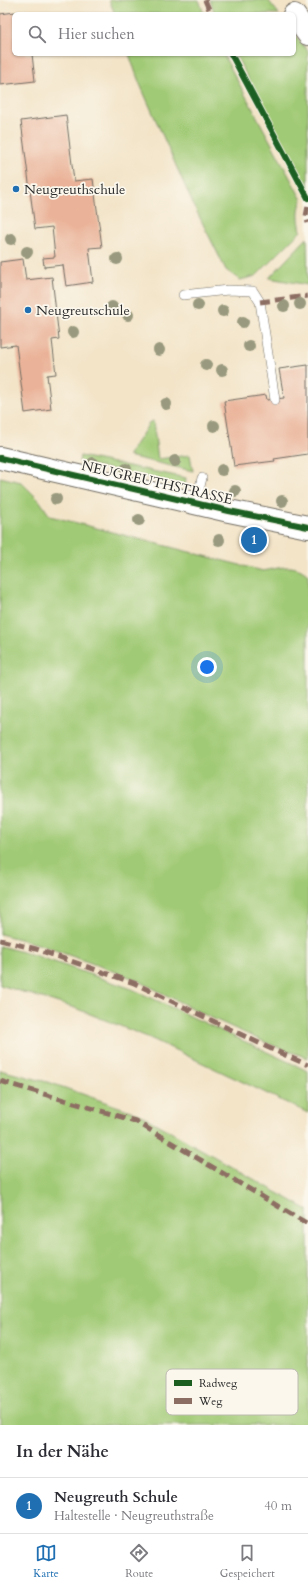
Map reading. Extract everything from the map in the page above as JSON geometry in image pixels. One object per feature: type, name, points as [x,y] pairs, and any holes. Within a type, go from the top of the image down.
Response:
[{"type":"street","points":[[283,0],[292,12]]},
{"type":"street","points":[[296,17],[308,34]]},
{"type":"street","name":"NEUGREUTHSTRASSE","points":[[0,458],[308,527]]},
{"type":"lane","points":[[183,295],[228,290],[253,291],[260,302],[275,400]]},
{"type":"lane","points":[[196,503],[202,478]]},
{"type":"green space","points":[[109,0],[199,0],[203,12],[114,12]]},
{"type":"green space","points":[[210,0],[268,0],[277,12],[214,12]]},
{"type":"green space","points":[[296,36],[308,51],[308,188],[236,56],[296,56]]},
{"type":"green space","points":[[130,56],[224,56],[302,200],[299,212],[301,231],[256,276],[240,280],[226,270],[193,204],[139,82]]},
{"type":"green space","points":[[307,238],[308,285],[269,278]]},
{"type":"green space","points":[[153,421],[158,459],[190,455],[193,471],[128,456],[150,422]]},
{"type":"green space","points":[[80,456],[186,478],[185,486],[79,462]]},
{"type":"green space","points":[[0,477],[21,482],[39,500],[50,516],[263,571],[292,567],[303,571],[308,575],[308,1058],[269,1044],[203,1014],[135,979],[38,944],[0,934]]},
{"type":"green space","points":[[0,946],[34,955],[132,989],[308,1071],[308,1113],[150,1038],[75,1008],[0,985]]},
{"type":"green space","points":[[0,1070],[51,1083],[139,1114],[308,1210],[308,1425],[0,1425]]},
{"type":"building","points":[[12,12],[12,56],[32,56],[35,81],[0,85],[0,14]]},
{"type":"building","points":[[66,115],[74,181],[93,179],[102,247],[89,248],[93,282],[66,286],[63,265],[44,267],[43,258],[55,257],[52,227],[35,229],[21,121]]},
{"type":"building","name":"Neugreutschule","points":[[23,259],[26,280],[52,277],[59,339],[52,340],[56,374],[47,375],[51,409],[25,413],[16,345],[0,347],[0,262]]},
{"type":"building","points":[[308,365],[308,454],[274,459],[275,461],[234,466],[224,401],[266,395],[267,400],[284,398],[279,369]]},
{"type":"marked path","points":[[205,0],[210,12]]},
{"type":"marked path","points":[[308,206],[306,216],[308,223]]},
{"type":"marked path","points":[[260,302],[308,296]]},
{"type":"marked path","points":[[0,940],[36,949],[134,983],[308,1065]]},
{"type":"marked path","points":[[0,1081],[135,1121],[308,1224]]},
{"type":"cycle path","points":[[232,56],[308,198]]},
{"type":"cycle path","points":[[0,458],[229,511],[308,527]]},
{"type":"place","name":"Neugreuthschule","points":[[16,189]]},
{"type":"place","name":"Neugreutschule","points":[[28,310]]},
{"type":"place","name":"Neugreuth Schule","points":[[254,540]]}]
